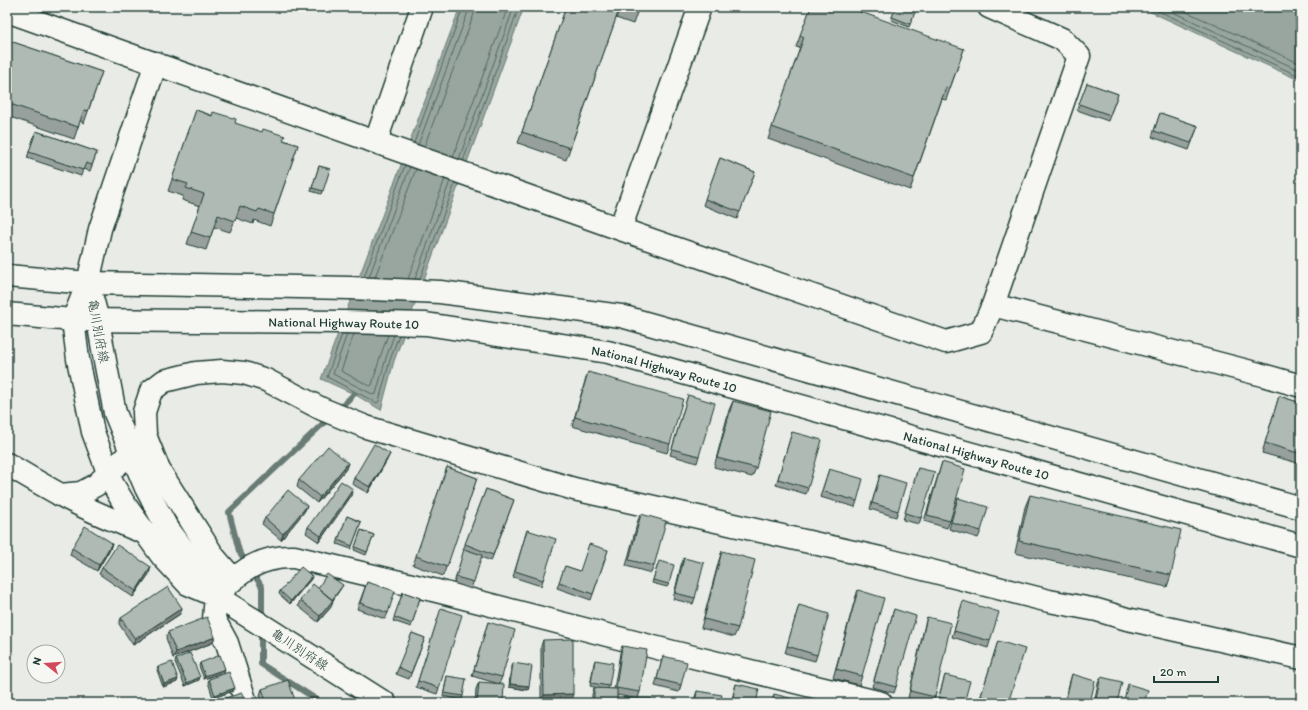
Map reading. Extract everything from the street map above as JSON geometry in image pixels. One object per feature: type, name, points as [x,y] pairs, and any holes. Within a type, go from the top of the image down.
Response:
[{"type":"main road","points":[[380,143],[422,7]]},
{"type":"main road","points":[[620,228],[700,7]]},
{"type":"main road","points":[[7,11],[946,342],[981,332],[993,305],[1079,56],[1062,39],[989,7]]},
{"type":"main road","points":[[88,283],[100,229],[156,63]]},
{"type":"main road","points":[[7,276],[88,283],[350,288],[440,292],[622,316],[1301,508]]},
{"type":"main road","name":"亀川別府線","points":[[88,283],[74,320],[78,359],[93,432],[108,474],[125,505],[147,533],[162,556],[188,584],[216,596],[385,703]]},
{"type":"main road","name":"亀川別府線","points":[[88,283],[98,320],[104,360],[115,413],[146,488],[166,526],[202,572],[216,596]]},
{"type":"main road","points":[[993,305],[1301,386]]},
{"type":"main road","name":"National Highway Route 10","points":[[7,314],[74,320],[426,324],[608,352],[1301,546]]},
{"type":"main road","points":[[235,577],[214,556],[159,470],[145,435],[144,412],[151,391],[164,382],[196,373],[222,371],[244,373],[266,380],[322,409],[366,427],[574,489],[880,558],[1049,601],[1096,610],[1127,619],[1301,658]]},
{"type":"main road","points":[[60,495],[81,493],[96,485],[131,452]]},
{"type":"main road","points":[[7,464],[60,495],[105,517],[147,533],[174,538]]},
{"type":"main road","points":[[246,703],[227,643],[214,619],[216,596],[235,577],[266,559],[280,556],[294,557],[437,591],[673,652],[881,703]]},
{"type":"water","points":[[460,7],[524,7],[394,361],[381,410],[354,394],[321,379]]},
{"type":"water","points":[[1140,7],[1301,7],[1301,81]]},
{"type":"building","points":[[566,7],[620,7],[570,148],[522,132]]},
{"type":"building","points":[[623,7],[639,7],[637,12]]},
{"type":"building","points":[[811,7],[847,7],[964,49],[950,88],[946,87],[914,178],[772,127],[804,37],[800,35]]},
{"type":"building","points":[[896,7],[917,7],[910,24],[892,17]]},
{"type":"building","points":[[7,40],[102,72],[88,111],[84,110],[78,127],[7,103]]},
{"type":"building","points":[[1087,83],[1118,94],[1110,115],[1079,104]]},
{"type":"building","points":[[196,110],[212,116],[213,112],[236,119],[235,123],[262,132],[263,129],[285,136],[283,140],[298,145],[274,214],[259,209],[257,212],[240,206],[235,221],[218,215],[210,238],[191,232],[204,194],[186,188],[188,184],[172,179]]},
{"type":"building","points":[[1160,113],[1198,126],[1191,143],[1154,131]]},
{"type":"building","points":[[36,131],[97,152],[92,165],[86,163],[83,170],[29,152]]},
{"type":"building","points":[[720,158],[755,172],[740,212],[705,199]]},
{"type":"building","points":[[319,166],[330,169],[323,191],[312,188]]},
{"type":"building","points":[[588,372],[683,399],[670,444],[575,417]]},
{"type":"building","points":[[688,395],[715,403],[699,456],[672,449]]},
{"type":"building","points":[[1279,396],[1301,403],[1301,454],[1265,443]]},
{"type":"building","points":[[733,401],[771,411],[756,468],[717,458]]},
{"type":"building","points":[[792,432],[822,440],[808,488],[778,479]]},
{"type":"building","points":[[374,444],[390,454],[370,487],[354,478]]},
{"type":"building","points":[[328,446],[348,463],[320,497],[299,480]]},
{"type":"building","points":[[942,462],[965,469],[950,521],[927,515]]},
{"type":"building","points":[[447,467],[477,478],[447,567],[416,556]]},
{"type":"building","points":[[918,468],[935,472],[921,518],[905,513]]},
{"type":"building","points":[[829,469],[863,479],[857,501],[822,491]]},
{"type":"building","points":[[880,475],[906,483],[898,511],[872,503]]},
{"type":"building","points":[[341,481],[353,489],[321,536],[308,527]]},
{"type":"building","points":[[486,489],[514,500],[493,555],[465,544]]},
{"type":"building","points":[[288,490],[307,506],[283,534],[265,518]]},
{"type":"building","points":[[1030,495],[1181,530],[1171,575],[1019,541]]},
{"type":"building","points":[[958,498],[988,507],[981,531],[951,522]]},
{"type":"building","points":[[641,514],[666,521],[654,566],[629,560]]},
{"type":"building","points":[[347,516],[361,522],[352,546],[338,540]]},
{"type":"building","points":[[85,526],[112,543],[99,565],[72,548]]},
{"type":"building","points":[[361,530],[374,535],[367,552],[355,547]]},
{"type":"building","points":[[527,530],[556,539],[543,580],[515,571]]},
{"type":"building","points":[[589,544],[608,550],[593,594],[559,582],[565,566],[580,571]]},
{"type":"building","points":[[117,545],[151,567],[136,591],[102,568]]},
{"type":"building","points":[[464,549],[482,555],[474,582],[456,577]]},
{"type":"building","points":[[722,551],[755,560],[738,628],[704,619]]},
{"type":"building","points":[[684,558],[704,563],[695,598],[675,593]]},
{"type":"building","points":[[659,561],[674,565],[669,584],[653,580]]},
{"type":"building","points":[[301,567],[312,576],[291,601],[280,591]]},
{"type":"building","points":[[327,574],[343,585],[332,600],[318,588]]},
{"type":"building","points":[[367,582],[395,591],[388,613],[360,603]]},
{"type":"building","points":[[313,584],[333,600],[320,616],[300,600]]},
{"type":"building","points":[[168,587],[182,608],[135,639],[121,618]]},
{"type":"building","points":[[858,590],[884,598],[862,676],[836,669]]},
{"type":"building","points":[[403,592],[420,598],[412,624],[394,617]]},
{"type":"building","points":[[963,601],[999,612],[990,641],[954,631]]},
{"type":"building","points":[[799,605],[829,614],[817,655],[787,646]]},
{"type":"building","points":[[441,608],[462,615],[439,688],[418,681]]},
{"type":"building","points":[[894,609],[916,616],[896,687],[874,681]]},
{"type":"building","points":[[207,617],[215,637],[176,652],[168,632]]},
{"type":"building","points":[[927,617],[951,623],[935,697],[910,691]]},
{"type":"building","points":[[488,622],[515,630],[502,677],[474,670]]},
{"type":"building","points":[[412,633],[425,638],[411,673],[398,667]]},
{"type":"building","points":[[573,639],[573,694],[544,695],[543,640]]},
{"type":"building","points":[[998,641],[1025,649],[1008,703],[981,696]]},
{"type":"building","points":[[622,646],[647,650],[640,692],[616,688]]},
{"type":"building","points":[[190,653],[200,677],[187,683],[176,659]]},
{"type":"building","points":[[220,655],[225,669],[205,676],[200,663]]},
{"type":"building","points":[[663,656],[687,662],[681,685],[657,679]]},
{"type":"building","points":[[595,660],[613,663],[609,686],[591,683]]},
{"type":"building","points":[[172,662],[178,679],[164,684],[158,667]]},
{"type":"building","points":[[513,663],[532,666],[529,686],[510,684]]},
{"type":"building","points":[[229,672],[235,688],[215,695],[209,679]]},
{"type":"building","points":[[1072,674],[1095,681],[1090,703],[1065,703]]},
{"type":"building","points":[[945,675],[970,681],[964,703],[939,697]]},
{"type":"building","points":[[447,676],[466,679],[463,696],[444,693]]},
{"type":"building","points":[[1101,677],[1122,682],[1117,703],[1095,703]]},
{"type":"building","points":[[288,680],[296,703],[267,703],[262,689]]},
{"type":"building","points":[[479,682],[504,684],[503,703],[477,703]]},
{"type":"building","points":[[736,684],[759,689],[756,703],[732,703]]},
{"type":"building","points":[[1128,684],[1148,690],[1144,703],[1123,703]]},
{"type":"building","points":[[594,688],[617,689],[617,703],[594,703]]},
{"type":"building","points":[[697,691],[722,695],[720,703],[695,703]]},
{"type":"building","points":[[242,693],[245,703],[216,703],[215,701]]},
{"type":"building","points":[[774,694],[805,702],[805,703],[772,703]]},
{"type":"building","points":[[623,698],[651,698],[651,703],[623,703]]},
{"type":"building","points":[[1181,700],[1194,703],[1180,703]]},
{"type":"building","points":[[569,701],[569,703],[541,703],[541,702]]},
{"type":"waterway","points":[[337,411],[354,394]]},
{"type":"waterway","points":[[262,619],[262,587],[239,551],[229,512],[330,417]]},
{"type":"waterway","points":[[261,630],[261,664],[322,703]]}]
